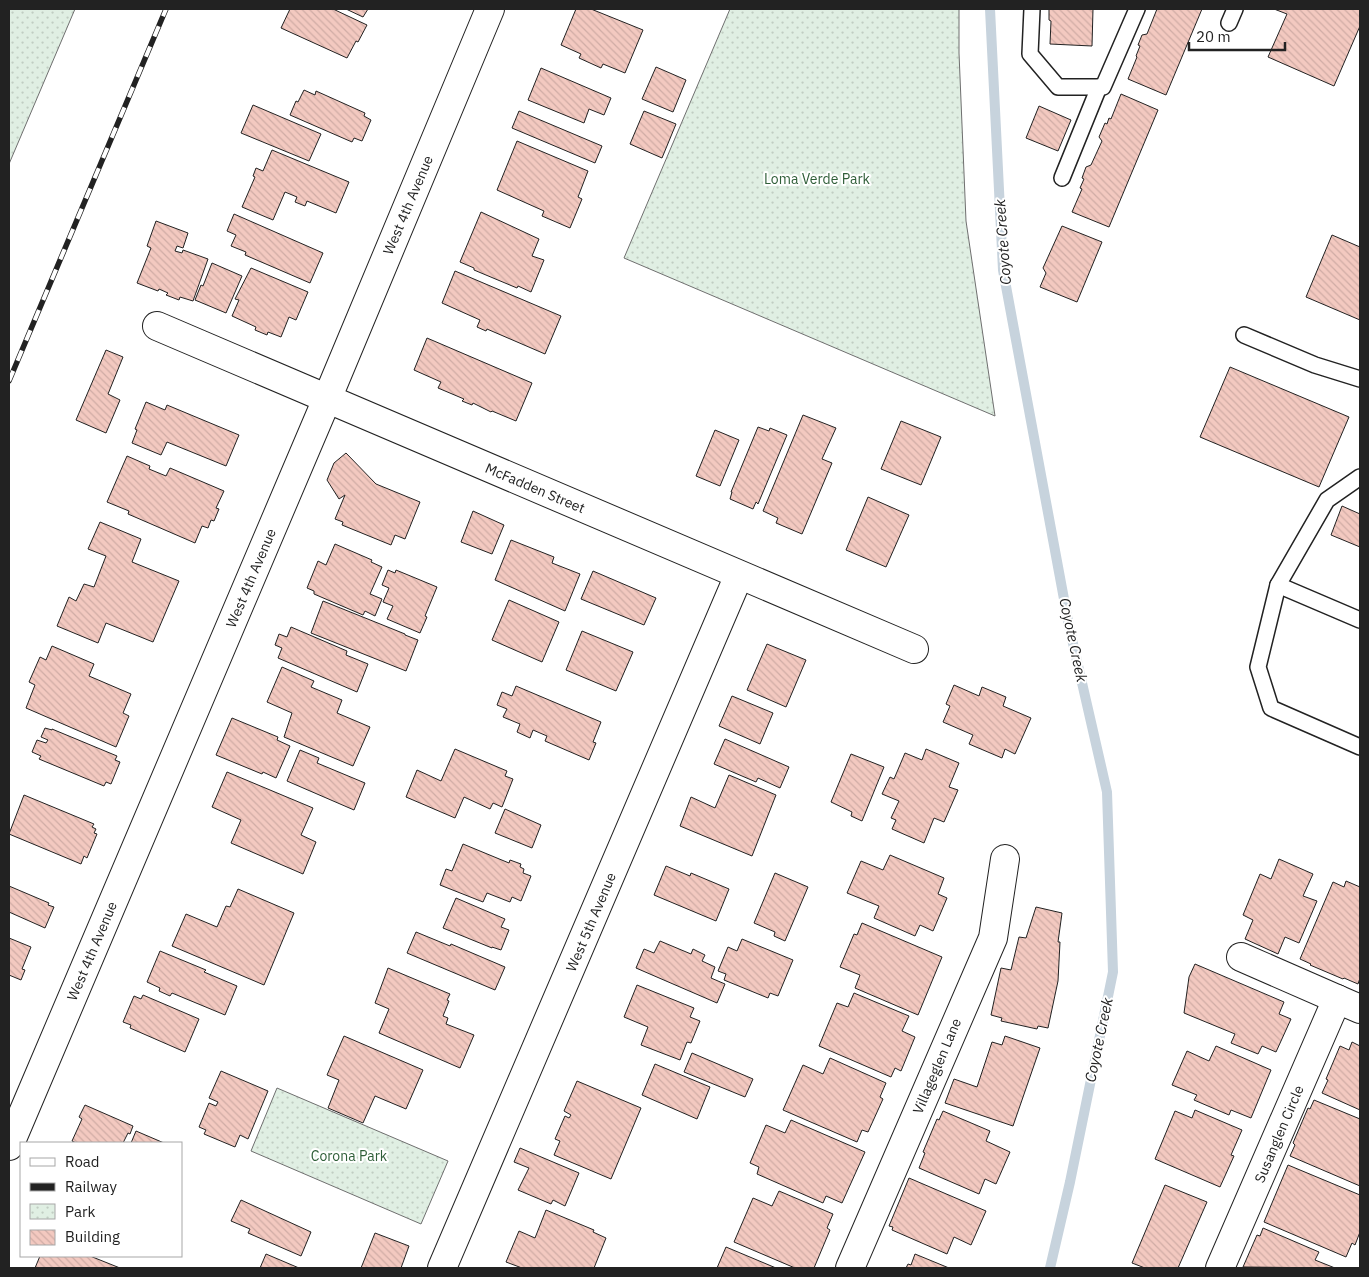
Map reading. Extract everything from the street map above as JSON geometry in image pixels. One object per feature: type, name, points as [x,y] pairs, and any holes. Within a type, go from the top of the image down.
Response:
[{"type":"street","name":"West 4th Avenue","points":[[9,1146],[327,399],[490,9]]},
{"type":"street","name":"McFadden Street","points":[[156,326],[914,649]]},
{"type":"street","name":"West 5th Avenue","points":[[442,1268],[739,575]]},
{"type":"street","name":"Villageglen Lane","points":[[850,1268],[993,938],[1005,859]]},
{"type":"street","name":"Susanglen Circle","points":[[1220,1268],[1349,1004],[1241,957]]},
{"type":"lane","points":[[1032,9],[1030,54],[1058,88],[1103,87],[1137,9]]},
{"type":"lane","points":[[1229,23],[1235,9]]},
{"type":"lane","points":[[1062,178],[1099,87]]},
{"type":"lane","points":[[1244,335],[1315,365],[1360,379]]},
{"type":"lane","points":[[1360,477],[1327,500],[1278,585],[1258,667],[1271,708],[1360,747]]},
{"type":"lane","points":[[1278,585],[1360,620]]},
{"type":"green space","points":[[9,9],[75,9],[9,164]]},
{"type":"green space","name":"Loma Verde Park","points":[[730,9],[959,9],[966,221],[995,416],[624,258]]},
{"type":"green space","name":"Corona Park","points":[[277,1088],[448,1161],[421,1224],[251,1151]]},
{"type":"building","points":[[290,9],[333,9],[367,25],[347,58],[281,28]]},
{"type":"building","points":[[346,9],[368,9],[363,17]]},
{"type":"building","points":[[576,9],[591,9],[643,30],[625,73],[603,64],[601,68],[579,58],[581,54],[561,45]]},
{"type":"building","points":[[1049,9],[1093,9],[1092,46],[1050,44],[1051,21],[1049,20]]},
{"type":"building","points":[[1157,9],[1202,9],[1166,95],[1128,79],[1137,57],[1140,46],[1138,45],[1142,35],[1147,34]]},
{"type":"building","points":[[1274,9],[1360,9],[1360,26],[1334,86],[1268,57],[1287,14]]},
{"type":"building","points":[[656,67],[686,80],[673,112],[642,99]]},
{"type":"building","points":[[541,68],[611,98],[604,115],[589,109],[584,123],[528,100]]},
{"type":"building","points":[[304,90],[315,95],[316,91],[365,113],[364,116],[371,120],[362,141],[354,138],[352,142],[290,115],[296,101],[298,102]]},
{"type":"building","points":[[1121,94],[1158,110],[1109,227],[1072,212],[1082,189],[1080,188],[1086,167],[1091,165],[1102,141],[1099,137],[1105,123],[1107,124],[1109,118],[1111,119]]},
{"type":"building","points":[[253,105],[321,134],[309,161],[241,133]]},
{"type":"building","points":[[1039,106],[1071,120],[1058,151],[1026,138]]},
{"type":"building","points":[[519,111],[602,146],[595,163],[512,128]]},
{"type":"building","points":[[644,111],[676,124],[662,158],[630,144]]},
{"type":"building","points":[[517,141],[588,171],[578,197],[582,199],[570,228],[542,216],[544,211],[497,190]]},
{"type":"building","points":[[272,150],[349,182],[336,213],[307,201],[305,206],[295,202],[297,197],[285,192],[273,220],[242,207],[255,177],[253,176],[256,168],[263,171]]},
{"type":"building","points":[[481,212],[539,239],[532,256],[544,260],[531,292],[474,270],[474,268],[460,262]]},
{"type":"building","points":[[234,214],[323,253],[310,283],[245,255],[246,252],[231,246],[236,235],[227,231]]},
{"type":"building","points":[[156,221],[188,233],[183,248],[177,246],[175,251],[182,253],[183,250],[208,259],[193,301],[180,297],[179,300],[166,295],[168,293],[159,289],[158,291],[137,283],[151,248],[147,246]]},
{"type":"building","points":[[1062,226],[1102,242],[1077,302],[1040,287],[1046,273],[1043,268]]},
{"type":"building","points":[[1332,235],[1360,247],[1360,320],[1306,297]]},
{"type":"building","points":[[212,263],[242,276],[226,313],[195,300]]},
{"type":"building","points":[[251,268],[308,292],[296,320],[289,317],[281,337],[268,332],[267,335],[255,330],[256,327],[232,316],[239,300],[235,299]]},
{"type":"building","points":[[455,271],[561,316],[545,354],[487,329],[486,331],[477,327],[480,320],[442,303]]},
{"type":"building","points":[[427,338],[532,383],[516,421],[473,403],[472,405],[462,401],[464,399],[438,388],[441,382],[414,370]]},
{"type":"building","points":[[106,350],[123,357],[108,394],[120,400],[106,433],[76,420]]},
{"type":"building","points":[[1230,367],[1349,417],[1319,487],[1200,437]]},
{"type":"building","points":[[146,402],[165,410],[167,405],[239,435],[226,466],[167,442],[161,455],[132,443],[137,430],[135,429]]},
{"type":"building","points":[[803,415],[836,428],[822,459],[832,463],[802,534],[776,523],[778,518],[763,511]]},
{"type":"building","points":[[901,421],[941,437],[921,485],[881,469]]},
{"type":"building","points":[[758,427],[769,431],[770,428],[787,435],[758,504],[756,502],[753,509],[730,499],[731,492]]},
{"type":"building","points":[[715,430],[739,440],[720,486],[696,476]]},
{"type":"building","points":[[346,453],[376,484],[420,502],[405,539],[395,535],[391,545],[342,525],[343,522],[335,519],[345,495],[339,499],[327,480],[334,463]]},
{"type":"building","points":[[127,456],[150,466],[149,469],[166,476],[170,468],[224,491],[216,508],[219,509],[214,521],[211,520],[208,528],[202,526],[195,543],[128,514],[129,511],[107,502]]},
{"type":"building","points":[[868,497],[909,515],[886,567],[846,550]]},
{"type":"building","points":[[1342,506],[1360,514],[1360,547],[1331,535]]},
{"type":"building","points":[[473,511],[504,525],[492,554],[461,542]]},
{"type":"building","points":[[100,522],[141,539],[132,562],[179,581],[153,642],[106,623],[98,643],[57,626],[69,597],[76,601],[84,584],[94,587],[106,556],[88,549]]},
{"type":"building","points":[[511,540],[554,557],[552,563],[580,574],[565,611],[495,580]]},
{"type":"building","points":[[335,544],[372,560],[371,562],[382,567],[370,594],[382,599],[375,616],[365,611],[363,615],[314,594],[314,591],[307,588],[318,561],[326,565]]},
{"type":"building","points":[[388,570],[395,573],[396,570],[437,587],[420,633],[387,619],[393,606],[383,602],[389,588],[382,585]]},
{"type":"building","points":[[593,571],[656,598],[644,625],[581,599]]},
{"type":"building","points":[[509,600],[559,622],[542,662],[492,640]]},
{"type":"building","points":[[323,601],[418,640],[406,671],[311,633]]},
{"type":"building","points":[[291,627],[347,651],[346,655],[368,664],[357,692],[278,658],[282,648],[275,645],[279,634],[287,637]]},
{"type":"building","points":[[582,631],[633,652],[616,691],[566,670]]},
{"type":"building","points":[[767,644],[806,660],[786,707],[747,690]]},
{"type":"building","points":[[52,646],[94,664],[89,676],[131,694],[123,713],[129,716],[116,747],[26,708],[35,685],[29,682],[40,657],[46,660]]},
{"type":"building","points":[[282,667],[314,681],[311,687],[342,700],[337,713],[370,727],[353,766],[284,737],[292,713],[267,702]]},
{"type":"building","points":[[954,685],[979,696],[982,687],[1006,697],[1003,706],[1031,718],[1015,754],[1005,749],[1002,758],[969,744],[973,735],[943,722],[950,706],[946,704]]},
{"type":"building","points":[[516,686],[601,722],[593,742],[596,743],[589,760],[545,741],[547,736],[533,730],[530,738],[517,732],[520,724],[503,717],[507,709],[497,705],[502,692],[512,696]]},
{"type":"building","points":[[732,696],[773,713],[760,744],[719,726]]},
{"type":"building","points":[[232,718],[278,737],[277,740],[290,746],[276,778],[216,755]]},
{"type":"building","points":[[45,728],[52,729],[117,756],[115,760],[120,762],[111,784],[106,782],[104,786],[39,759],[41,756],[32,752],[37,740],[46,743],[48,740],[41,737]]},
{"type":"building","points":[[725,739],[789,767],[780,788],[758,778],[756,782],[714,764]]},
{"type":"building","points":[[455,749],[507,771],[505,776],[513,779],[502,807],[493,803],[490,809],[464,797],[455,818],[406,797],[417,770],[441,781]]},
{"type":"building","points":[[926,749],[959,763],[949,787],[958,790],[944,822],[934,818],[924,843],[892,829],[896,820],[891,818],[899,801],[882,794],[890,777],[894,779],[905,753],[922,760]]},
{"type":"building","points":[[300,750],[319,758],[317,763],[365,783],[354,810],[287,781]]},
{"type":"building","points":[[851,754],[884,767],[862,821],[851,816],[852,812],[831,802]]},
{"type":"building","points":[[227,772],[313,808],[301,835],[316,842],[303,874],[231,843],[241,820],[212,807]]},
{"type":"building","points":[[729,775],[776,795],[752,856],[680,826],[691,797],[715,808]]},
{"type":"building","points":[[24,795],[94,824],[92,827],[96,829],[94,833],[97,834],[87,858],[84,856],[81,864],[9,834]]},
{"type":"building","points":[[505,809],[541,825],[532,848],[495,833]]},
{"type":"building","points":[[463,844],[509,863],[510,860],[521,864],[520,867],[524,869],[523,873],[531,876],[521,901],[512,897],[510,902],[487,893],[483,902],[440,885],[446,869],[452,871]]},
{"type":"building","points":[[890,855],[944,878],[938,894],[947,898],[933,931],[920,925],[915,936],[874,918],[879,906],[847,893],[861,861],[883,870]]},
{"type":"building","points":[[1279,859],[1313,874],[1303,896],[1317,901],[1299,943],[1285,937],[1278,954],[1245,939],[1253,920],[1243,915],[1260,874],[1271,879]]},
{"type":"building","points":[[666,866],[690,876],[691,873],[729,889],[716,921],[654,895]]},
{"type":"building","points":[[775,873],[808,887],[785,941],[774,936],[775,932],[754,923]]},
{"type":"building","points":[[1346,881],[1360,887],[1360,978],[1358,984],[1310,965],[1300,959],[1333,882],[1344,887]]},
{"type":"building","points":[[9,886],[49,903],[48,905],[54,907],[45,928],[9,912]]},
{"type":"building","points":[[238,889],[294,913],[264,985],[172,946],[186,914],[217,927],[226,906],[230,907]]},
{"type":"building","points":[[456,898],[505,919],[501,927],[509,930],[501,950],[443,928]]},
{"type":"building","points":[[1036,907],[1062,913],[1058,942],[1060,942],[1058,981],[1048,1028],[1038,1026],[1037,1029],[1001,1021],[1002,1018],[991,1015],[1001,968],[1011,970],[1019,937],[1026,938]]},
{"type":"building","points":[[862,923],[942,957],[918,1015],[855,988],[860,975],[840,967],[854,934],[857,935]]},
{"type":"building","points":[[416,932],[450,946],[451,944],[505,967],[495,990],[407,953]]},
{"type":"building","points":[[9,938],[31,947],[22,969],[25,970],[21,980],[9,975]]},
{"type":"building","points":[[742,939],[793,960],[778,996],[770,993],[768,998],[724,980],[726,974],[718,971],[728,947],[737,951]]},
{"type":"building","points":[[660,941],[691,954],[693,949],[705,955],[702,961],[715,967],[711,978],[725,984],[717,1003],[636,968],[644,949],[654,953]]},
{"type":"building","points":[[160,951],[206,970],[204,972],[237,986],[225,1015],[172,993],[170,996],[159,991],[160,988],[147,982]]},
{"type":"building","points":[[1195,964],[1284,1002],[1279,1014],[1291,1019],[1276,1052],[1262,1046],[1258,1054],[1231,1043],[1235,1034],[1184,1013],[1189,977]]},
{"type":"building","points":[[388,968],[450,994],[443,1016],[448,1018],[446,1024],[474,1035],[460,1068],[379,1033],[389,1009],[375,1003]]},
{"type":"building","points":[[637,985],[694,1008],[690,1017],[700,1021],[691,1043],[687,1042],[680,1060],[641,1045],[648,1027],[624,1017]]},
{"type":"building","points":[[854,993],[909,1016],[902,1031],[915,1037],[901,1071],[895,1068],[891,1077],[819,1046],[837,1003],[848,1007]]},
{"type":"building","points":[[143,995],[199,1019],[185,1052],[130,1028],[131,1025],[123,1022],[134,996],[141,999]]},
{"type":"building","points":[[344,1036],[423,1070],[406,1109],[375,1096],[363,1123],[328,1108],[339,1080],[327,1075]]},
{"type":"building","points":[[1005,1036],[1040,1048],[1013,1126],[945,1103],[954,1079],[977,1087],[992,1042],[1002,1045]]},
{"type":"building","points":[[1352,1042],[1360,1046],[1360,1110],[1322,1093],[1340,1046],[1349,1050]]},
{"type":"building","points":[[1216,1046],[1271,1070],[1251,1118],[1231,1110],[1229,1115],[1194,1100],[1197,1095],[1172,1085],[1187,1051],[1209,1061]]},
{"type":"building","points":[[692,1053],[753,1079],[745,1097],[684,1072]]},
{"type":"building","points":[[830,1058],[886,1083],[880,1097],[883,1099],[868,1132],[862,1130],[857,1142],[783,1110],[803,1065],[823,1074]]},
{"type":"building","points":[[655,1064],[710,1087],[697,1119],[642,1095]]},
{"type":"building","points":[[221,1071],[268,1091],[248,1139],[240,1135],[235,1147],[204,1134],[206,1130],[199,1127],[209,1103],[216,1106],[218,1102],[209,1098]]},
{"type":"building","points":[[577,1081],[641,1108],[611,1179],[554,1155],[560,1141],[555,1139],[565,1116],[569,1118],[571,1115],[564,1111]]},
{"type":"building","points":[[1314,1100],[1360,1119],[1360,1186],[1290,1156],[1295,1145],[1293,1143],[1308,1108],[1310,1109]]},
{"type":"building","points":[[85,1105],[133,1126],[130,1134],[128,1133],[124,1142],[74,1142],[72,1141],[82,1119],[79,1117]]},
{"type":"building","points":[[1195,1110],[1242,1130],[1231,1155],[1234,1156],[1220,1187],[1155,1159],[1175,1111],[1192,1118]]},
{"type":"building","points":[[943,1111],[990,1131],[986,1141],[1010,1152],[996,1184],[985,1179],[979,1194],[919,1168],[925,1153],[923,1152],[937,1119],[939,1120]]},
{"type":"building","points":[[791,1120],[865,1152],[842,1203],[826,1196],[823,1203],[757,1174],[759,1167],[750,1163],[766,1125],[785,1133]]},
{"type":"building","points":[[136,1131],[162,1142],[131,1142]]},
{"type":"building","points":[[520,1148],[579,1173],[565,1206],[553,1200],[551,1204],[518,1190],[529,1168],[514,1162]]},
{"type":"building","points":[[1288,1165],[1360,1195],[1360,1232],[1355,1245],[1352,1243],[1346,1257],[1264,1222]]},
{"type":"building","points":[[909,1178],[986,1211],[971,1245],[954,1237],[947,1254],[892,1230],[893,1227],[889,1226]]},
{"type":"building","points":[[1165,1185],[1207,1202],[1178,1268],[1145,1268],[1132,1263]]},
{"type":"building","points":[[779,1191],[833,1214],[827,1228],[830,1230],[814,1268],[795,1268],[734,1242],[753,1198],[772,1206]]},
{"type":"building","points":[[241,1200],[311,1232],[301,1256],[248,1233],[250,1229],[231,1221]]},
{"type":"building","points":[[546,1210],[594,1230],[593,1232],[606,1238],[594,1268],[522,1268],[506,1262],[519,1231],[535,1238]]},
{"type":"building","points":[[1263,1228],[1319,1252],[1315,1260],[1335,1268],[1243,1267],[1257,1235],[1260,1236]]},
{"type":"building","points":[[375,1233],[409,1246],[401,1268],[361,1268]]},
{"type":"building","points":[[726,1247],[776,1268],[717,1268]]},
{"type":"building","points":[[266,1254],[299,1268],[260,1268]]},
{"type":"building","points":[[915,1254],[949,1268],[906,1268],[908,1264],[911,1265]]},
{"type":"building","points":[[40,1257],[92,1257],[120,1268],[35,1268]]},
{"type":"waterway","name":"Coyote Creek","points":[[990,9],[1003,270],[1069,626],[1107,792],[1113,972],[1070,1182],[1050,1268]]},
{"type":"railway","points":[[9,381],[166,9]]}]
